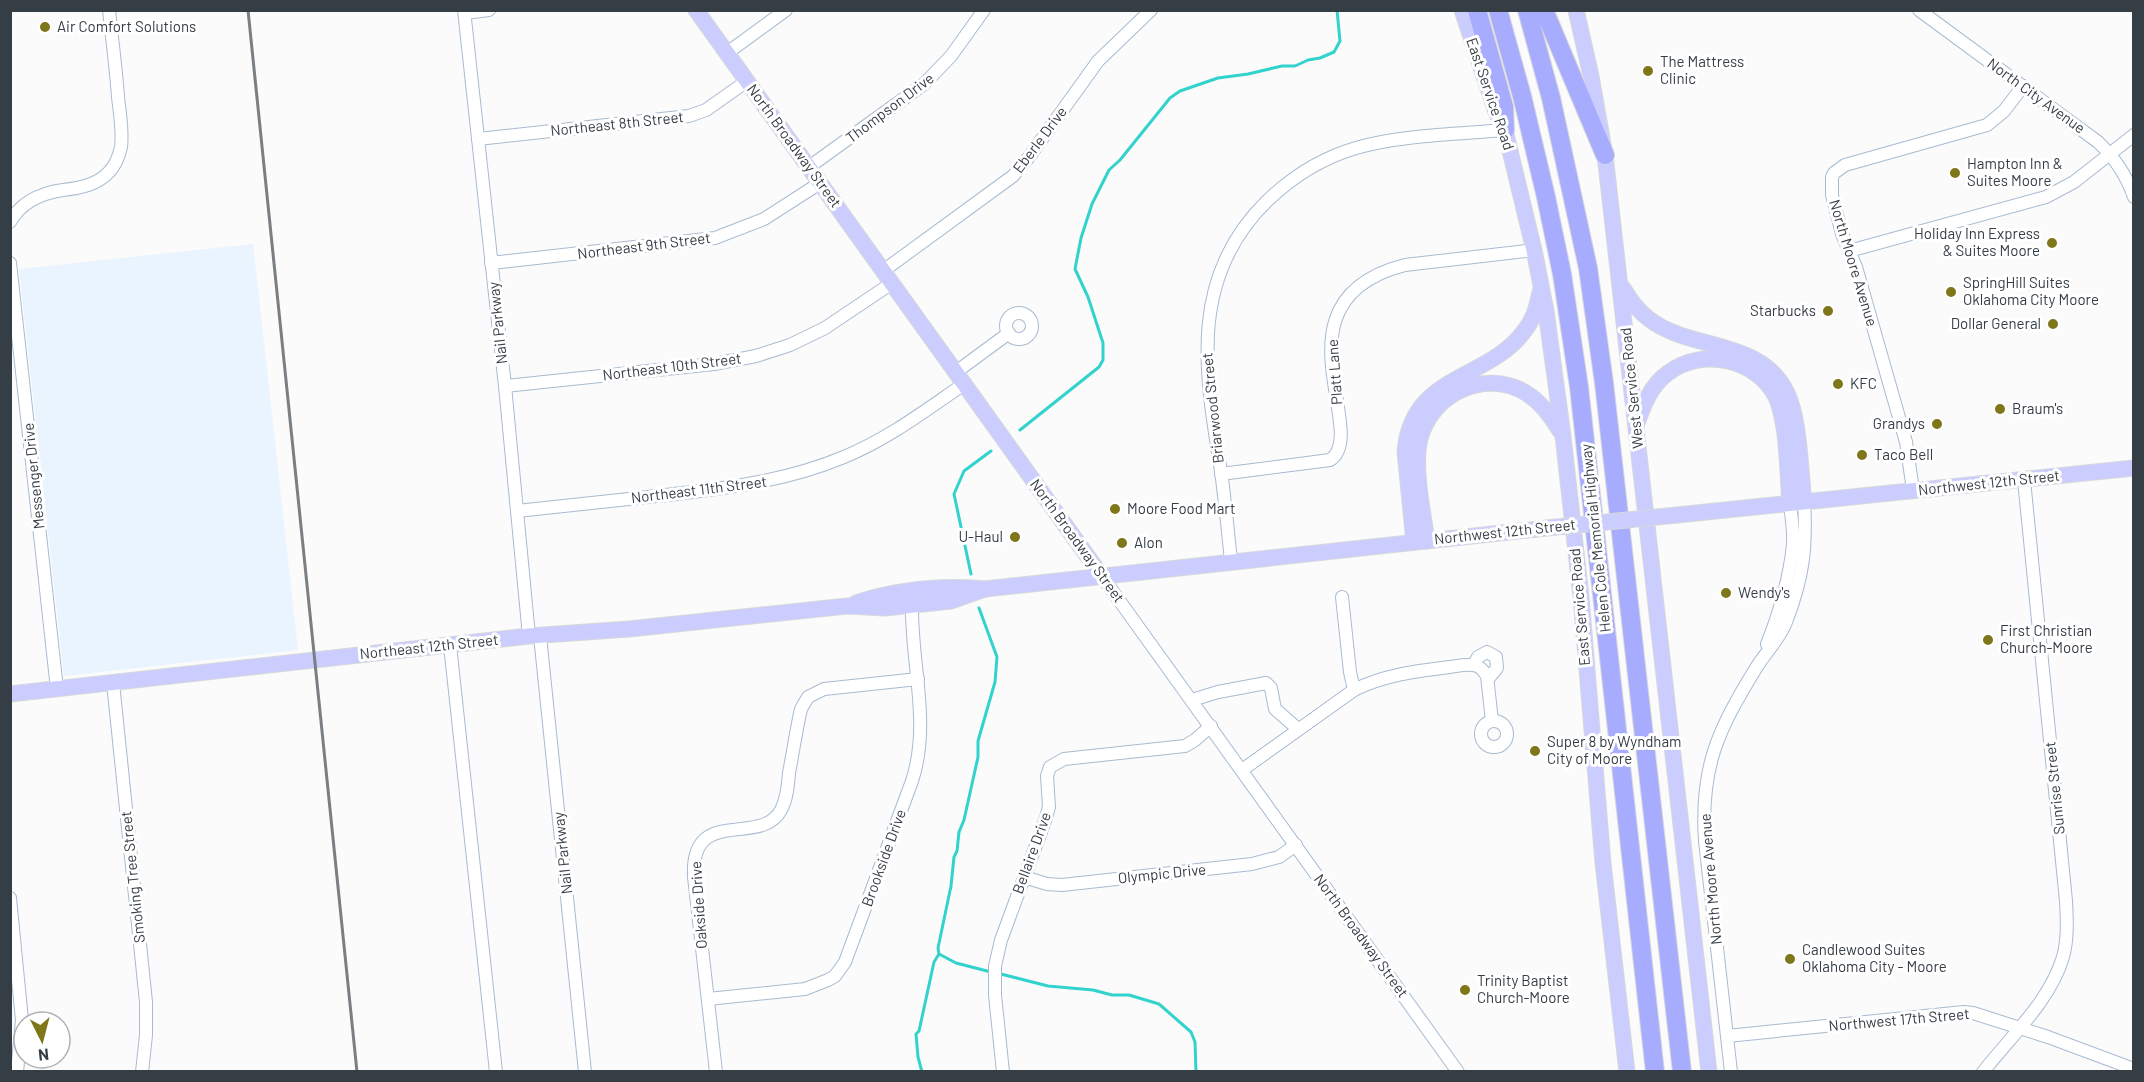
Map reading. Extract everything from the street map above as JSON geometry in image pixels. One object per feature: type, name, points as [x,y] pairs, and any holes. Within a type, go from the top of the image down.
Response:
[{"type":"highway","points":[[1476,10],[1504,107],[1505,130]]},
{"type":"highway","name":"Helen Cole Memorial Highway","points":[[1498,10],[1522,96],[1546,197],[1562,274],[1579,387],[1655,1071]]},
{"type":"highway","name":"Helen Cole Memorial Highway","points":[[1527,10],[1553,108],[1588,268],[1604,382],[1682,1071]]},
{"type":"highway","points":[[1544,10],[1605,155]]},
{"type":"main road","name":"North Broadway Street","points":[[696,10],[1101,575]]},
{"type":"main road","name":"East Service Road","points":[[1462,10],[1495,109],[1505,130],[1541,286],[1563,436],[1581,597],[1602,853],[1627,1071]]},
{"type":"main road","points":[[1576,10],[1592,76],[1605,155],[1620,284],[1635,307],[1660,326],[1749,356],[1770,370],[1779,381],[1786,391],[1794,413],[1797,502]]},
{"type":"main road","name":"West Service Road","points":[[1620,284],[1709,1071]]},
{"type":"main road","points":[[1420,541],[1405,452],[1414,419],[1419,410],[1436,392],[1502,353],[1519,338],[1536,311],[1541,286]]},
{"type":"main road","points":[[1636,426],[1644,403],[1656,384],[1678,367],[1696,361],[1716,359],[1745,367],[1760,377],[1770,388],[1780,411],[1797,502]]},
{"type":"main road","points":[[1420,541],[1418,447],[1431,414],[1448,397],[1465,388],[1484,384],[1494,383],[1518,389],[1542,406],[1563,436]]},
{"type":"main road","name":"Northwest 12th Street","points":[[985,589],[1420,541],[2133,468]]},
{"type":"main road","name":"Northeast 12th Street","points":[[10,694],[534,636],[629,629],[848,606],[885,608],[950,586],[985,589]]},
{"type":"street","points":[[10,222],[34,198],[80,188],[96,182],[109,172],[118,157],[121,147],[121,120],[110,10]]},
{"type":"street","points":[[465,12],[489,10]]},
{"type":"street","points":[[727,53],[786,10]]},
{"type":"street","name":"Thompson Drive","points":[[809,167],[924,84],[951,56],[984,10]]},
{"type":"street","name":"Eberle Drive","points":[[888,277],[1013,176],[1039,145],[1098,61],[1151,10]]},
{"type":"street","name":"North City Avenue","points":[[1919,10],[2090,135],[2110,153],[2122,169],[2133,197]]},
{"type":"street","name":"Nail Parkway","points":[[465,12],[517,511],[534,636],[585,1071]]},
{"type":"street","name":"Northeast 8th Street","points":[[478,140],[689,116],[706,110],[747,81]]},
{"type":"street","name":"North Moore Avenue","points":[[1913,490],[1906,442],[1856,267],[1842,234],[1832,195],[1832,177],[1845,165],[1987,125],[2004,111],[2023,86]]},
{"type":"street","name":"Briarwood Street","points":[[1231,561],[1206,360],[1213,291],[1244,228],[1260,208],[1292,179],[1307,169],[1351,149],[1398,140],[1505,130]]},
{"type":"street","points":[[1849,251],[2046,196],[2074,182],[2133,135]]},
{"type":"street","name":"Northeast 9th Street","points":[[491,263],[715,238],[736,232],[764,219],[820,183]]},
{"type":"street","name":"Platt Lane","points":[[1221,474],[1322,462],[1330,460],[1339,453],[1341,437],[1331,336],[1344,302],[1364,281],[1388,269],[1405,265],[1534,250]]},
{"type":"street","name":"Messenger Drive","points":[[10,263],[57,689]]},
{"type":"street","name":"Northeast 10th Street","points":[[505,386],[714,364],[756,356],[790,345],[825,328],[888,277]]},
{"type":"street","name":"Northeast 11th Street","points":[[517,511],[730,488],[792,476],[866,447],[921,414],[1009,333]]},
{"type":"street","name":"Sunrise Street","points":[[1983,1071],[2049,989],[2059,971],[2067,938],[2024,480]]},
{"type":"street","name":"North Moore Avenue","points":[[1731,1071],[1705,841],[1704,801],[1707,773],[1721,729],[1736,700],[1785,624],[1802,570],[1806,539],[1797,502]]},
{"type":"street","name":"North Broadway Street","points":[[1101,575],[1458,1071]]},
{"type":"street","points":[[1342,597],[1354,690]]},
{"type":"street","name":"Brookside Drive","points":[[708,999],[806,989],[835,976],[846,962],[917,767],[921,731],[909,598]]},
{"type":"street","points":[[450,645],[496,1071]]},
{"type":"street","points":[[1474,665],[1478,657],[1487,652],[1496,657],[1497,668],[1488,680]]},
{"type":"street","points":[[1242,770],[1354,690],[1370,682],[1400,674],[1474,665],[1484,671],[1488,680],[1492,721]]},
{"type":"street","name":"Oakside Drive","points":[[716,1071],[693,864],[696,851],[713,834],[763,825],[770,822],[781,810],[801,709],[808,697],[824,689],[918,679]]},
{"type":"street","name":"Smoking Tree Street","points":[[113,683],[146,994],[146,1035],[142,1071]]},
{"type":"street","points":[[1192,700],[1218,692],[1266,683],[1271,688],[1275,710],[1298,729]]},
{"type":"street","name":"Bellaire Drive","points":[[1003,1071],[994,988],[995,966],[1001,940],[1049,807],[1047,776],[1053,764],[1064,759],[1185,746],[1211,726]]},
{"type":"street","name":"Olympic Drive","points":[[1024,877],[1047,884],[1062,885],[1252,864],[1279,857],[1296,845]]},
{"type":"street","points":[[10,898],[22,1020],[17,1071]]},
{"type":"street","name":"Northwest 17th Street","points":[[1727,1036],[1964,1012],[1985,1015],[2133,1069]]},
{"type":"shaded area","points":[[253,244],[298,650],[64,676],[19,269]]},
{"type":"waterway","points":[[1020,430],[1099,367],[1103,360],[1103,343],[1088,297],[1075,269],[1081,238],[1092,204],[1109,170],[1120,160],[1170,98],[1180,91],[1218,78],[1282,66],[1295,66],[1334,52],[1340,41],[1337,10]]},
{"type":"waterway","points":[[971,574],[954,494],[964,471],[991,451]]},
{"type":"waterway","points":[[922,1072],[916,1034],[919,1031],[934,962],[939,954],[938,948],[959,832],[964,820],[978,757],[978,741],[995,682],[997,657],[979,608]]},
{"type":"waterway","points":[[939,954],[956,963],[991,972]]},
{"type":"waterway","points":[[997,973],[1048,986],[1093,990],[1112,995],[1129,995],[1159,1004],[1191,1032],[1195,1042],[1196,1072]]},
{"type":"railway","points":[[248,10],[357,1072]]},
{"type":"place","name":"Air Comfort Solutions","points":[[45,27]]},
{"type":"place","name":"The Mattress Clinic","points":[[1648,71]]},
{"type":"place","name":"Hampton Inn & Suites Moore","points":[[1955,173]]},
{"type":"place","name":"Holiday Inn Express & Suites Moore","points":[[2052,243]]},
{"type":"place","name":"SpringHill Suites Oklahoma City Moore","points":[[1951,292]]},
{"type":"place","name":"Starbucks","points":[[1828,311]]},
{"type":"place","name":"Dollar General","points":[[2053,324]]},
{"type":"place","name":"KFC","points":[[1838,384]]},
{"type":"place","name":"Braum's","points":[[2000,409]]},
{"type":"place","name":"Grandys","points":[[1937,424]]},
{"type":"place","name":"Taco Bell","points":[[1862,455]]},
{"type":"place","name":"Moore Food Mart","points":[[1115,509]]},
{"type":"place","name":"U-Haul","points":[[1015,537]]},
{"type":"place","name":"Alon","points":[[1122,543]]},
{"type":"place","name":"Wendy's","points":[[1726,593]]},
{"type":"place","name":"First Christian Church-Moore","points":[[1988,640]]},
{"type":"place","name":"Super 8 by Wyndham City of Moore","points":[[1535,751]]},
{"type":"place","name":"Candlewood Suites Oklahoma City - Moore","points":[[1790,959]]},
{"type":"place","name":"Trinity Baptist Church-Moore","points":[[1465,990]]}]
